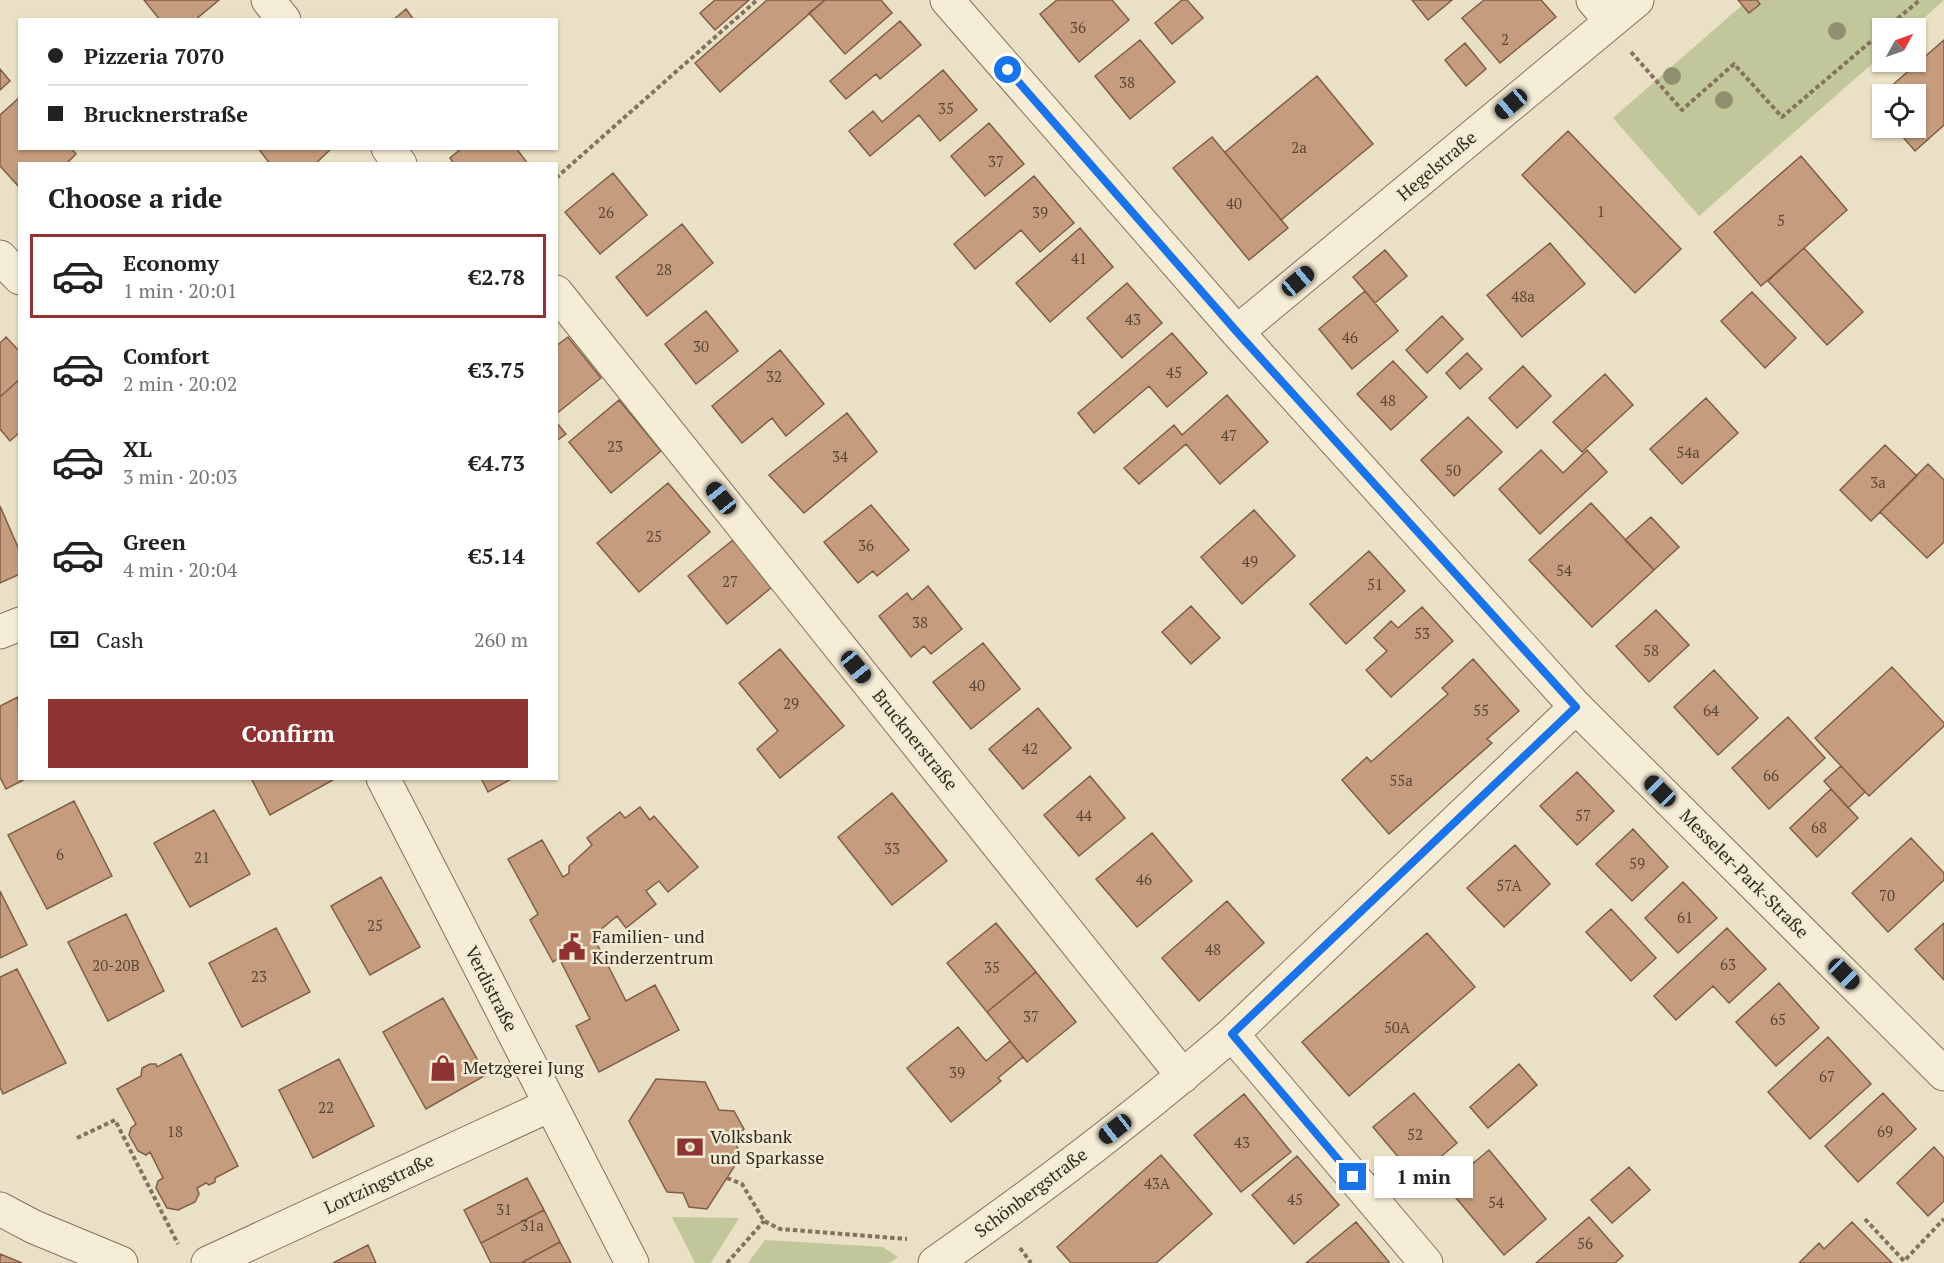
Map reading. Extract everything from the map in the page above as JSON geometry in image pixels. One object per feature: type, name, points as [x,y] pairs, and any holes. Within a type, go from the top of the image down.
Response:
[{"type":"street","points":[[268,0],[282,18]]},
{"type":"street","name":"Messeler-Park-Straße","points":[[947,0],[1237,332],[1576,707],[1944,1074]]},
{"type":"street","name":"Hegelstraße","points":[[1237,332],[1604,15],[1637,0]]},
{"type":"street","points":[[0,257],[18,276]]},
{"type":"street","name":"Brucknerstraße","points":[[558,295],[1183,1076]]},
{"type":"street","points":[[0,632],[18,625]]},
{"type":"street","name":"Schönbergstraße","points":[[948,1254],[1030,1196],[1183,1076],[1232,1034],[1576,707]]},
{"type":"street","name":"Verdistraße","points":[[384,780],[632,1263]]},
{"type":"street","points":[[1232,1034],[1426,1263]]},
{"type":"street","name":"Lortzingstraße","points":[[195,1258],[550,1105]]},
{"type":"street","points":[[0,1209],[34,1227],[121,1263]]},
{"type":"path","points":[[558,176],[757,0]]},
{"type":"path","points":[[1898,18],[1920,0]]},
{"type":"path","points":[[1604,15],[1682,110],[1734,64],[1782,117],[1872,40]]},
{"type":"path","points":[[77,1138],[115,1120],[195,1258]]},
{"type":"path","points":[[728,1178],[742,1184],[764,1221],[780,1229],[948,1254]]},
{"type":"path","points":[[1865,1219],[1904,1261],[1944,1219]]},
{"type":"path","points":[[728,1263],[764,1221]]},
{"type":"green space","points":[[1748,0],[1944,0],[1924,18],[1872,18],[1872,64],[1699,216],[1613,118]]},
{"type":"green space","points":[[672,1217],[739,1218],[711,1263],[695,1263]]},
{"type":"green space","points":[[765,1240],[883,1247],[898,1257],[889,1263],[748,1263]]},
{"type":"building","points":[[144,0],[219,0],[197,18],[158,18]]},
{"type":"building","points":[[715,0],[749,0],[715,30],[700,13]]},
{"type":"building","points":[[767,0],[825,0],[720,92],[695,63]]},
{"type":"building","points":[[825,0],[881,0],[892,13],[845,54],[809,13]]},
{"type":"building","points":[[1057,0],[1112,0],[1129,20],[1079,62],[1040,14]]},
{"type":"building","points":[[1182,0],[1187,0],[1203,18],[1172,44],[1155,23]]},
{"type":"building","points":[[1412,0],[1452,0],[1428,20]]},
{"type":"building","points":[[1484,0],[1541,0],[1556,17],[1500,63],[1462,18]]},
{"type":"building","points":[[1738,0],[1757,0],[1760,4],[1749,13]]},
{"type":"building","points":[[406,9],[413,18],[395,18]]},
{"type":"building","points":[[900,21],[921,45],[880,79],[876,74],[846,99],[830,81]]},
{"type":"building","points":[[1140,40],[1175,82],[1130,119],[1095,76]]},
{"type":"building","points":[[1944,40],[1944,125],[1915,151],[1904,138],[1926,138],[1926,84],[1893,84],[1907,72],[1926,72],[1926,56]]},
{"type":"building","points":[[1465,43],[1486,69],[1466,86],[1445,60]]},
{"type":"building","points":[[0,69],[10,81],[0,90]]},
{"type":"building","points":[[943,70],[977,110],[940,141],[919,115],[870,156],[849,131],[873,111],[882,122]]},
{"type":"building","points":[[1317,76],[1373,144],[1281,220],[1225,152]]},
{"type":"building","points":[[18,99],[18,150],[73,150],[76,154],[68,162],[18,162],[18,186],[0,166],[0,115]]},
{"type":"building","points":[[989,123],[1024,164],[985,196],[951,156]]},
{"type":"building","points":[[1568,131],[1681,249],[1635,293],[1522,175]]},
{"type":"building","points":[[1212,137],[1288,228],[1249,260],[1173,168]]},
{"type":"building","points":[[260,150],[330,150],[317,162],[268,162]]},
{"type":"building","points":[[460,150],[518,150],[526,162],[453,162],[450,158]]},
{"type":"building","points":[[1801,156],[1847,210],[1761,286],[1714,232]]},
{"type":"building","points":[[613,173],[647,215],[600,254],[565,212]]},
{"type":"building","points":[[1034,176],[1074,223],[1040,252],[1021,230],[975,269],[954,244]]},
{"type":"building","points":[[682,224],[713,263],[647,316],[616,277]]},
{"type":"building","points":[[1080,228],[1113,267],[1050,322],[1016,283]]},
{"type":"building","points":[[1550,243],[1585,284],[1522,337],[1487,295]]},
{"type":"building","points":[[1804,248],[1863,312],[1827,345],[1768,281]]},
{"type":"building","points":[[1385,250],[1407,276],[1375,303],[1353,277]]},
{"type":"building","points":[[1127,283],[1162,323],[1122,358],[1087,318]]},
{"type":"building","points":[[1365,291],[1398,331],[1352,369],[1319,329]]},
{"type":"building","points":[[1752,292],[1796,338],[1765,368],[1721,321]]},
{"type":"building","points":[[706,311],[738,351],[696,384],[665,344]]},
{"type":"building","points":[[1442,316],[1463,339],[1427,373],[1406,350]]},
{"type":"building","points":[[1172,333],[1207,373],[1167,407],[1149,386],[1094,433],[1078,413]]},
{"type":"building","points":[[6,337],[18,350],[18,381],[0,397],[0,343]]},
{"type":"building","points":[[568,337],[601,378],[558,412],[558,344]]},
{"type":"building","points":[[780,350],[824,404],[786,436],[772,418],[742,443],[712,406]]},
{"type":"building","points":[[1467,353],[1482,369],[1460,389],[1446,373]]},
{"type":"building","points":[[1393,361],[1427,397],[1391,430],[1357,394]]},
{"type":"building","points":[[1523,366],[1551,396],[1517,428],[1489,398]]},
{"type":"building","points":[[1605,374],[1633,405],[1582,452],[1553,422]]},
{"type":"building","points":[[18,381],[18,434],[10,441],[0,429],[0,397]]},
{"type":"building","points":[[1227,395],[1268,442],[1220,484],[1186,444],[1139,484],[1124,468],[1174,425],[1182,435]]},
{"type":"building","points":[[1706,398],[1738,433],[1682,484],[1650,449]]},
{"type":"building","points":[[619,400],[661,451],[611,493],[569,442]]},
{"type":"building","points":[[847,413],[877,452],[804,513],[769,475]]},
{"type":"building","points":[[1468,417],[1502,452],[1454,496],[1421,460]]},
{"type":"building","points":[[558,424],[566,434],[558,440]]},
{"type":"building","points":[[1885,445],[1917,476],[1871,521],[1840,490]]},
{"type":"building","points":[[1541,450],[1563,473],[1587,450],[1607,472],[1540,534],[1499,489]]},
{"type":"building","points":[[1928,464],[1944,480],[1944,542],[1927,558],[1880,512]]},
{"type":"building","points":[[668,483],[710,532],[639,592],[597,543]]},
{"type":"building","points":[[1591,503],[1654,570],[1592,627],[1529,560]]},
{"type":"building","points":[[871,505],[909,550],[877,576],[873,571],[858,583],[824,542]]},
{"type":"building","points":[[0,506],[18,547],[18,575],[0,583]]},
{"type":"building","points":[[1254,510],[1295,556],[1242,604],[1201,557]]},
{"type":"building","points":[[1651,517],[1679,547],[1654,570],[1625,540]]},
{"type":"building","points":[[733,540],[771,588],[727,624],[688,576]]},
{"type":"building","points":[[1369,551],[1405,591],[1346,644],[1310,604]]},
{"type":"building","points":[[928,586],[962,629],[931,654],[924,646],[911,657],[879,616],[907,593],[912,600]]},
{"type":"building","points":[[1191,606],[1220,638],[1191,664],[1162,632]]},
{"type":"building","points":[[1422,607],[1453,641],[1391,697],[1366,670],[1387,651],[1374,638],[1391,621],[1398,628]]},
{"type":"building","points":[[1656,610],[1689,645],[1649,682],[1616,646]]},
{"type":"building","points":[[983,643],[1020,689],[971,729],[933,682]]},
{"type":"building","points":[[780,649],[844,726],[780,778],[757,749],[778,731],[739,683]]},
{"type":"building","points":[[1473,659],[1519,711],[1487,739],[1492,743],[1389,834],[1342,780],[1367,757],[1371,762],[1448,694],[1442,688]]},
{"type":"building","points":[[1892,667],[1944,723],[1944,726],[1869,796],[1815,738]]},
{"type":"building","points":[[1714,670],[1758,718],[1718,755],[1674,707]]},
{"type":"building","points":[[18,697],[18,780],[23,780],[6,789],[0,777],[0,706]]},
{"type":"building","points":[[1038,708],[1071,748],[1023,789],[989,749]]},
{"type":"building","points":[[1788,717],[1825,758],[1769,809],[1732,768]]},
{"type":"building","points":[[1841,766],[1865,792],[1848,808],[1824,781]]},
{"type":"building","points":[[1577,772],[1614,811],[1577,845],[1540,806]]},
{"type":"building","points":[[1090,776],[1125,818],[1079,856],[1044,815]]},
{"type":"building","points":[[252,780],[333,780],[270,815]]},
{"type":"building","points":[[482,780],[509,780],[488,792]]},
{"type":"building","points":[[1831,789],[1858,818],[1817,857],[1790,828]]},
{"type":"building","points":[[892,793],[947,861],[892,905],[838,837]]},
{"type":"building","points":[[74,801],[112,876],[47,909],[8,835]]},
{"type":"building","name":"Familien- und Kinderzentrum","points":[[640,807],[650,820],[654,816],[698,867],[668,892],[659,881],[646,891],[656,904],[626,928],[617,916],[593,936],[626,1001],[655,985],[679,1030],[599,1072],[576,1026],[590,1019],[559,958],[553,962],[530,920],[538,914],[508,859],[542,840],[563,877],[569,873],[569,866],[592,845],[587,838],[620,812],[625,818]]},
{"type":"building","points":[[214,810],[250,874],[190,907],[154,843]]},
{"type":"building","points":[[1633,829],[1668,867],[1632,901],[1596,864]]},
{"type":"building","points":[[1152,833],[1192,881],[1137,927],[1096,879]]},
{"type":"building","points":[[1911,838],[1944,873],[1944,880],[1888,932],[1852,893]]},
{"type":"building","points":[[1515,845],[1550,884],[1504,927],[1467,888]]},
{"type":"building","points":[[381,877],[420,947],[370,975],[331,906]]},
{"type":"building","points":[[1683,882],[1717,918],[1678,953],[1645,918]]},
{"type":"building","points":[[0,891],[27,945],[0,958]]},
{"type":"building","points":[[1227,901],[1264,943],[1199,1001],[1162,958]]},
{"type":"building","points":[[1611,909],[1656,958],[1631,981],[1586,932]]},
{"type":"building","points":[[126,914],[164,991],[108,1021],[68,942]]},
{"type":"building","points":[[996,923],[1036,972],[987,1012],[947,963]]},
{"type":"building","points":[[1944,923],[1944,980],[1915,949]]},
{"type":"building","points":[[276,928],[310,992],[242,1027],[209,963]]},
{"type":"building","points":[[1727,928],[1766,969],[1729,1003],[1713,986],[1676,1020],[1654,996]]},
{"type":"building","points":[[1427,933],[1475,987],[1349,1096],[1302,1042]]},
{"type":"building","points":[[17,969],[66,1063],[3,1094],[0,1087],[0,977]]},
{"type":"building","points":[[1036,972],[1076,1022],[1027,1062],[987,1012]]},
{"type":"building","points":[[1779,983],[1819,1028],[1776,1066],[1736,1022]]},
{"type":"building","points":[[443,998],[486,1075],[426,1109],[383,1032]]},
{"type":"building","points":[[958,1027],[986,1061],[1010,1041],[1023,1057],[998,1078],[1001,1081],[951,1122],[907,1068]]},
{"type":"building","points":[[1828,1037],[1871,1084],[1810,1139],[1768,1092]]},
{"type":"building","points":[[181,1054],[238,1166],[215,1178],[215,1182],[209,1185],[206,1183],[197,1188],[199,1194],[195,1202],[178,1210],[167,1208],[156,1188],[158,1181],[163,1178],[150,1152],[146,1155],[138,1151],[129,1135],[131,1128],[136,1124],[117,1089],[141,1076],[142,1068],[150,1064],[156,1064],[157,1067]]},
{"type":"building","points":[[339,1059],[374,1126],[313,1158],[279,1090]]},
{"type":"building","points":[[1519,1064],[1537,1085],[1488,1128],[1470,1107]]},
{"type":"building","name":"Volksbank und Sparkasse","points":[[656,1079],[705,1082],[719,1110],[734,1111],[744,1129],[734,1139],[741,1156],[707,1209],[689,1207],[683,1193],[667,1192],[629,1121]]},
{"type":"building","points":[[1414,1093],[1457,1143],[1416,1178],[1373,1127]]},
{"type":"building","points":[[1883,1093],[1916,1129],[1858,1182],[1825,1146]]},
{"type":"building","points":[[1244,1094],[1291,1152],[1241,1192],[1194,1135]]},
{"type":"building","points":[[1934,1147],[1944,1158],[1944,1201],[1928,1216],[1897,1183]]},
{"type":"building","points":[[1489,1150],[1546,1219],[1504,1255],[1446,1186]]},
{"type":"building","points":[[1161,1155],[1212,1214],[1156,1263],[1071,1263],[1057,1247]]},
{"type":"building","points":[[1297,1156],[1339,1205],[1294,1244],[1252,1195]]},
{"type":"building","points":[[1629,1167],[1650,1190],[1612,1223],[1591,1200]]},
{"type":"building","points":[[527,1178],[544,1210],[481,1243],[464,1210]]},
{"type":"building","points":[[544,1210],[560,1242],[521,1263],[491,1263],[481,1243]]},
{"type":"building","points":[[1589,1217],[1623,1256],[1615,1263],[1536,1263]]},
{"type":"building","points":[[1356,1222],[1388,1263],[1306,1263]]},
{"type":"building","points":[[1852,1222],[1892,1263],[1799,1263],[1819,1243],[1824,1249]]},
{"type":"building","points":[[560,1242],[571,1263],[521,1263]]},
{"type":"building","points":[[368,1245],[376,1263],[333,1263]]},
{"type":"building","points":[[0,1254],[22,1263],[0,1263]]},
{"type":"place","name":"Familien- und Kinderzentrum","points":[[572,947]]},
{"type":"place","name":"Metzgerei Jung","points":[[443,1068]]},
{"type":"place","name":"Volksbank und Sparkasse","points":[[690,1147]]},
{"type":"route","points":[[1008,70],[1237,332],[1576,707],[1232,1034],[1353,1177]]}]
